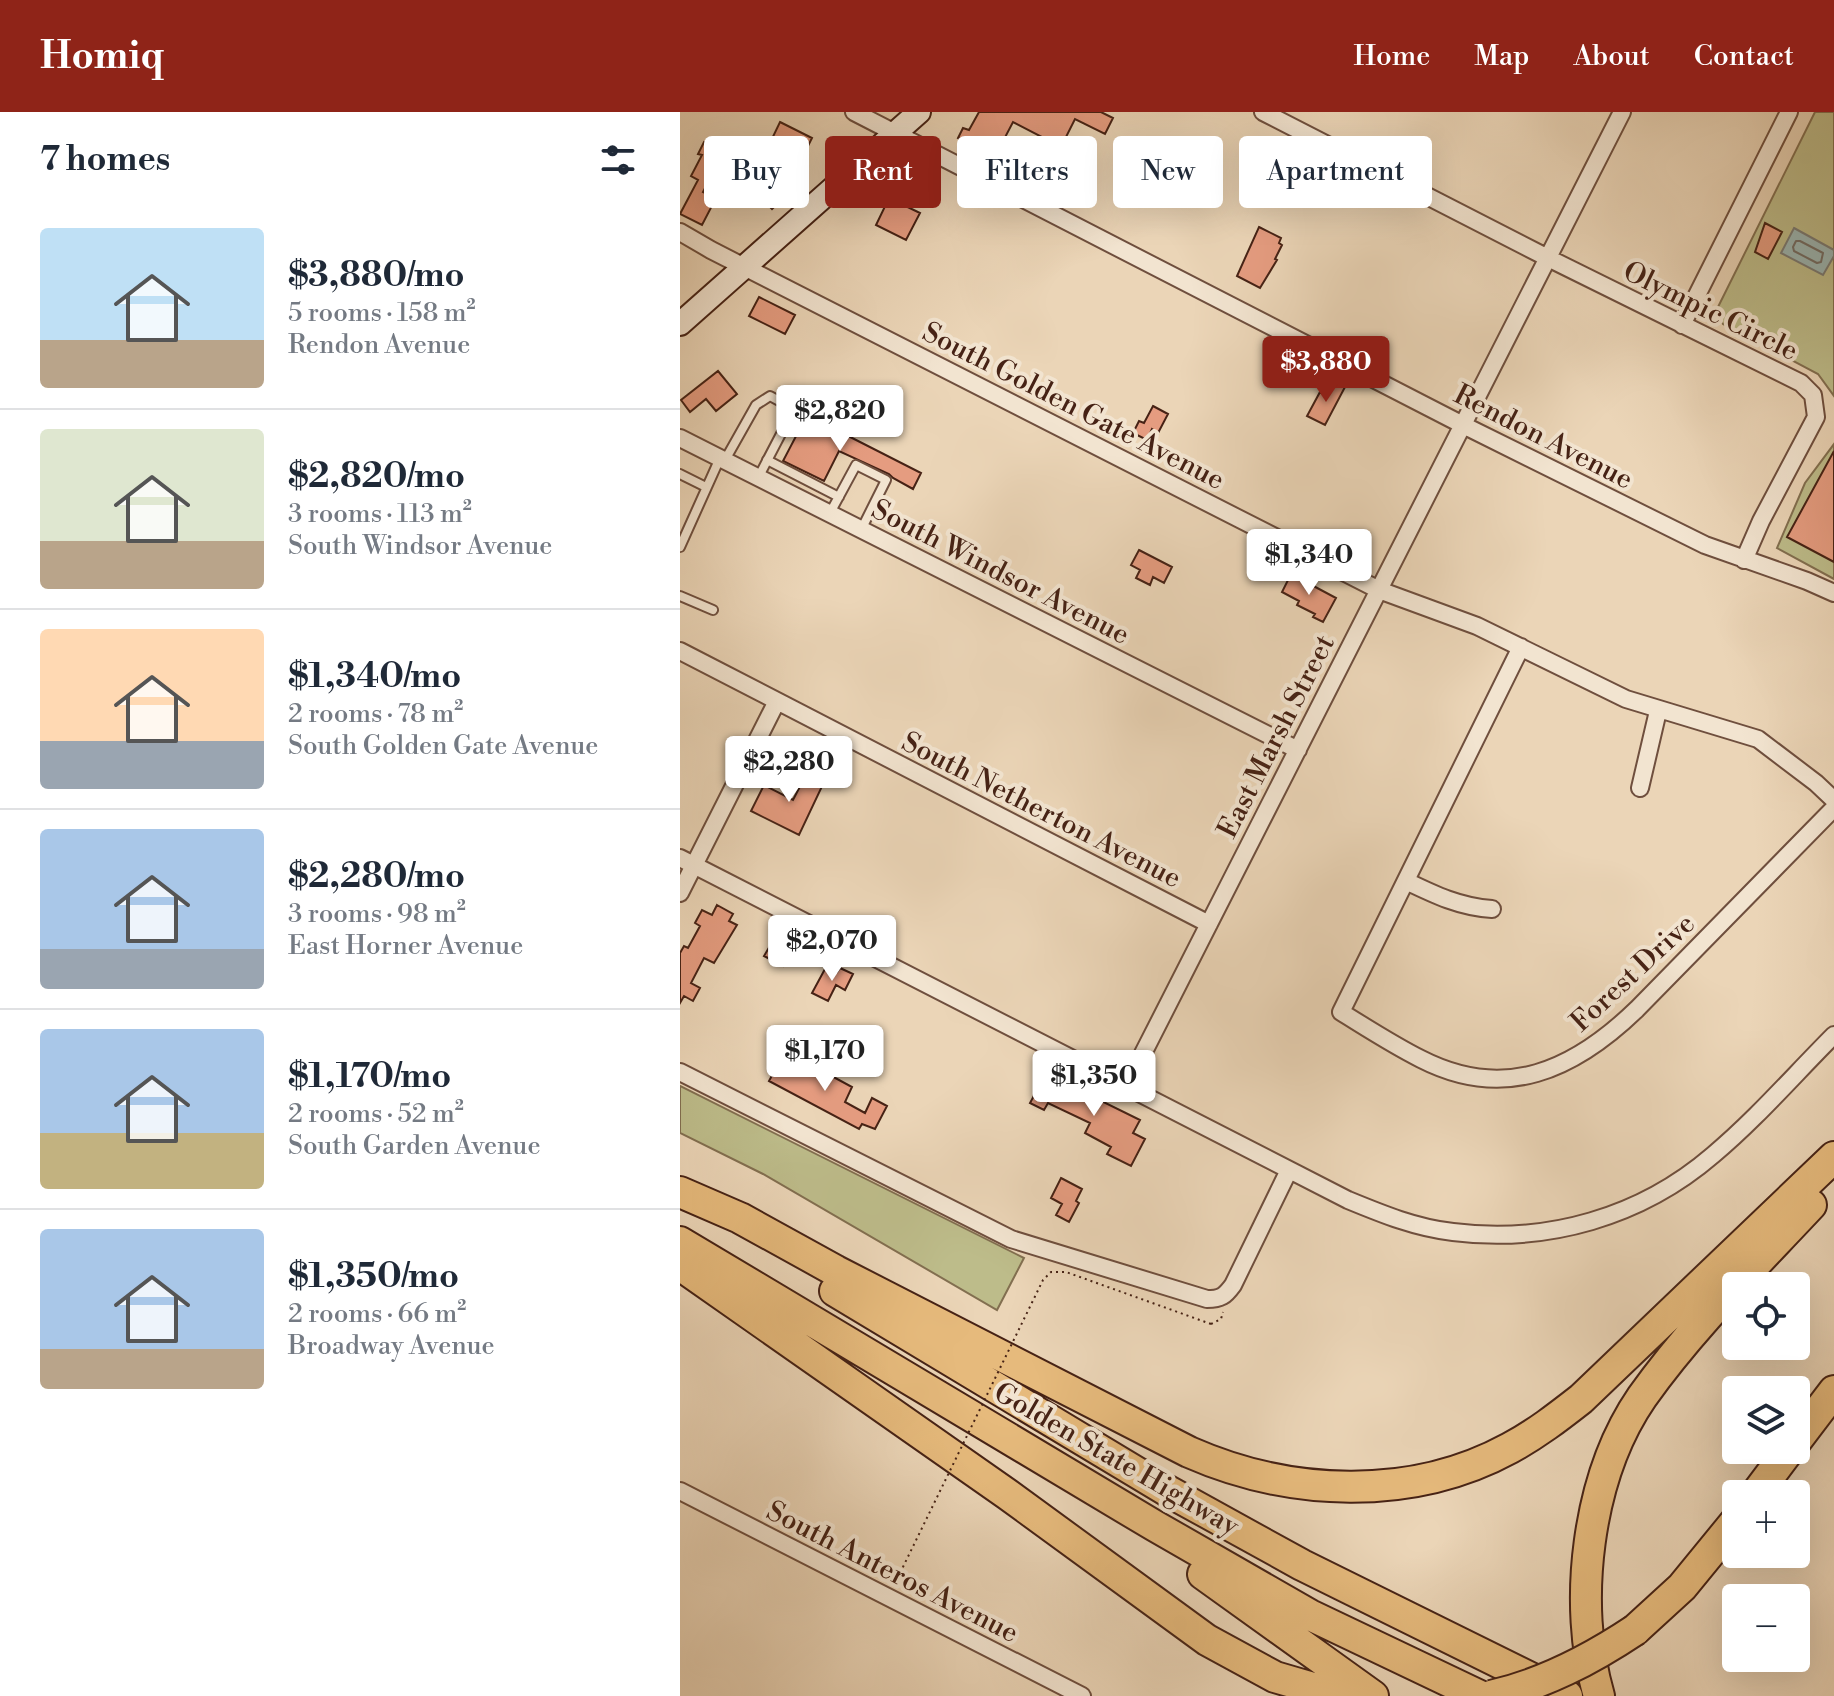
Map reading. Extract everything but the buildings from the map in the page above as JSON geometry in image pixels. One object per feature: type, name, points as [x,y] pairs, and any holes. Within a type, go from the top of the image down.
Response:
[{"type":"highway","points":[[680,1194],[740,1218],[836,1271],[1189,1452],[1273,1480],[1337,1488],[1407,1482],[1442,1474],[1508,1450],[1543,1429],[1581,1399],[1834,1157]]},
{"type":"highway","points":[[1599,1696],[1588,1636],[1587,1572],[1600,1491],[1618,1443],[1641,1399],[1678,1351],[1834,1181]]},
{"type":"highway","name":"Golden State Highway","points":[[680,1194],[1166,1490],[1302,1565],[1567,1696]]},
{"type":"highway","name":"Golden State Highway","points":[[680,1242],[1310,1615],[1480,1696]]},
{"type":"highway","points":[[680,1265],[1234,1657],[1275,1677],[1340,1696]]},
{"type":"highway","points":[[1810,1423],[1834,1391]]},
{"type":"highway","points":[[1155,1526],[1161,1543],[1373,1696]]},
{"type":"highway","points":[[1491,1696],[1576,1667],[1635,1630],[1682,1587],[1722,1538]]},
{"type":"main road","points":[[680,324],[919,112]]},
{"type":"street","name":"Rendon Avenue","points":[[854,112],[1463,425],[1705,545],[1834,593]]},
{"type":"street","name":"Olympic Circle","points":[[1263,112],[1801,383],[1813,395],[1816,407],[1812,427],[1744,560]]},
{"type":"street","name":"East Marsh Street","points":[[1127,1085],[1622,112]]},
{"type":"street","points":[[1682,325],[1789,112]]},
{"type":"street","name":"South Golden Gate Avenue","points":[[680,232],[1379,590],[1477,626],[1626,699],[1758,739],[1834,800]]},
{"type":"street","name":"South Windsor Avenue","points":[[680,438],[1298,750]]},
{"type":"street","points":[[1492,909],[1451,902],[1406,881],[1521,647]]},
{"type":"street","name":"South Netherton Avenue","points":[[680,651],[1209,924]]},
{"type":"street","points":[[680,893],[687,862],[776,703]]},
{"type":"street","points":[[1640,788],[1658,711]]},
{"type":"street","name":"Forest Drive","points":[[1406,881],[1341,1012],[1422,1060],[1458,1072],[1496,1078],[1534,1075],[1576,1059],[1614,1032],[1834,808]]},
{"type":"street","points":[[687,862],[1348,1200],[1398,1220],[1451,1232],[1506,1236],[1561,1230],[1633,1207],[1676,1184],[1713,1156],[1834,1035]]},
{"type":"street","points":[[680,1072],[1011,1239],[1207,1299],[1226,1295],[1233,1285],[1289,1170]]},
{"type":"street","name":"South Anteros Avenue","points":[[680,1491],[1082,1696]]},
{"type":"lane","points":[[680,547],[706,487],[722,460],[756,405],[770,396],[794,409],[758,478]]},
{"type":"lane","points":[[767,460],[839,497]]},
{"type":"lane","points":[[830,514],[856,465],[886,480],[861,530]]},
{"type":"lane","points":[[680,474],[706,487]]},
{"type":"lane","points":[[680,596],[713,610]]},
{"type":"path","points":[[1014,1639],[912,1586],[904,1580],[902,1569],[1043,1280],[1051,1272],[1066,1272],[1211,1324]]},
{"type":"shaded area","points":[[1815,112],[1834,112],[1834,396],[1818,374],[1723,324],[1716,311]]},
{"type":"shaded area","points":[[1834,444],[1834,579],[1777,548],[1805,483]]},
{"type":"shaded area","points":[[680,1086],[1024,1258],[997,1310],[763,1174],[680,1133]]},
{"type":"water","points":[[1794,228],[1834,250],[1834,256],[1823,275],[1781,253]]}]
